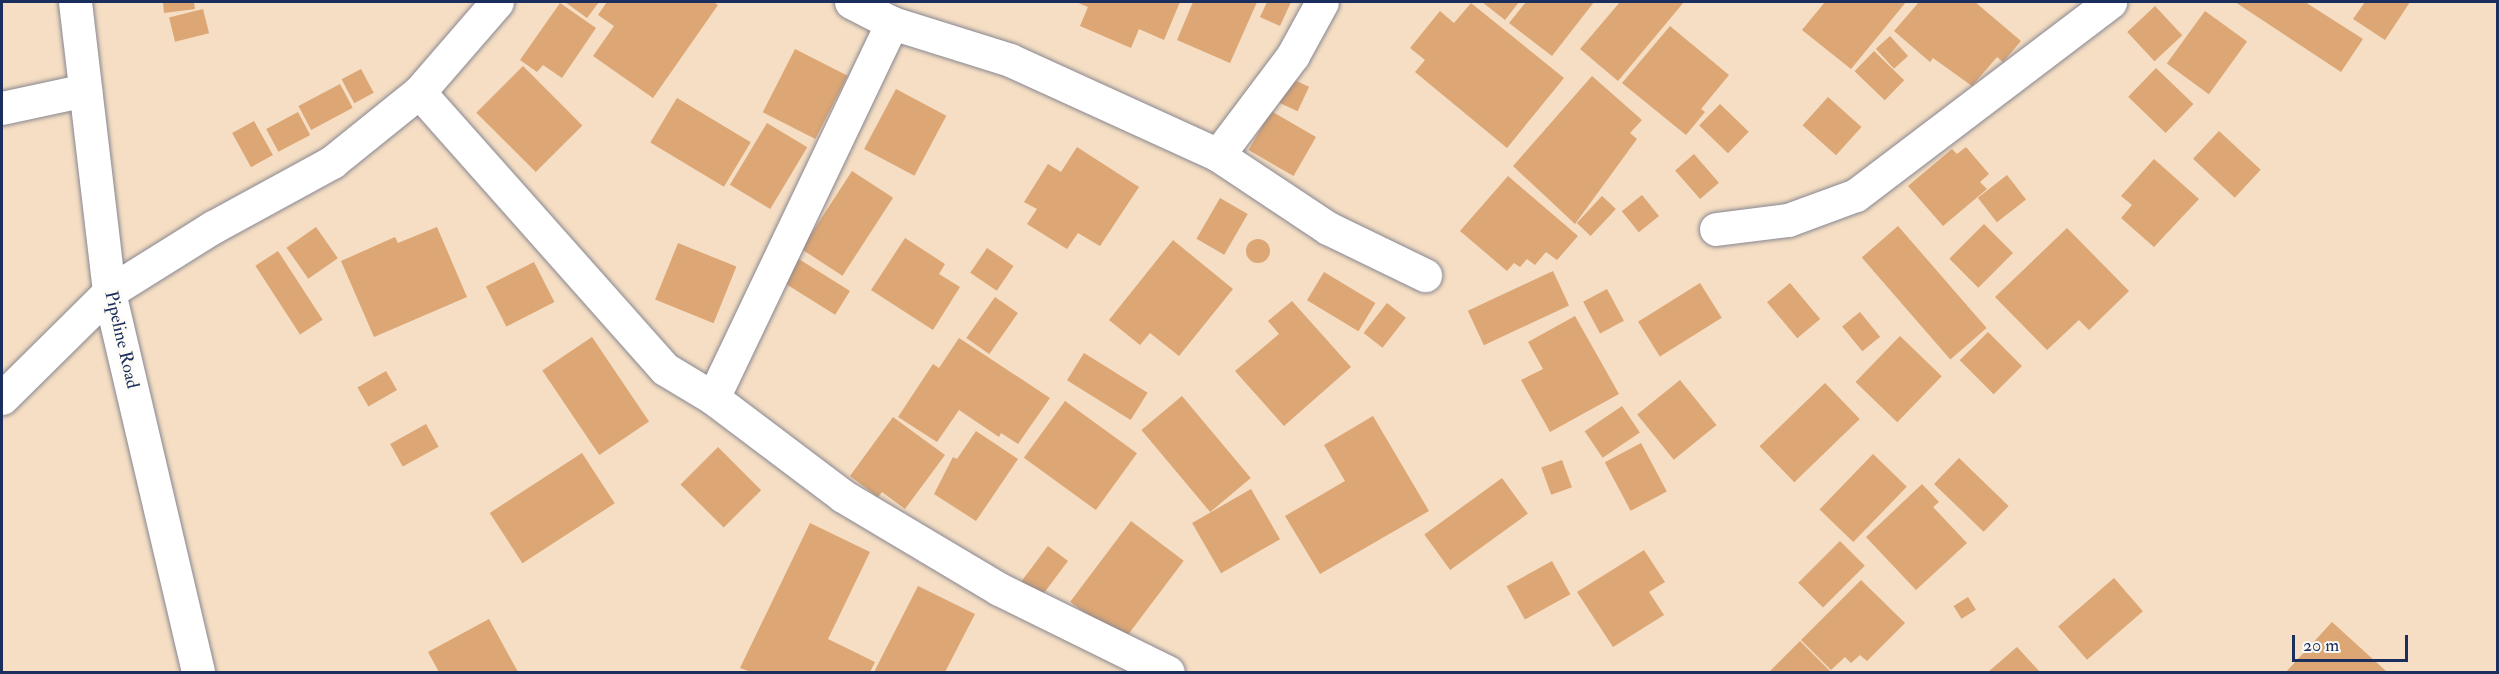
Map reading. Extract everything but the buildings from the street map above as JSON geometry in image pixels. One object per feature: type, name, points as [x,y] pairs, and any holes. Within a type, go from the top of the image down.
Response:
[{"type":"street","name":"Pipeline Road","points":[[75,2],[109,292],[198,672]]},
{"type":"street","points":[[2,398],[109,292],[213,227],[332,162],[419,92],[497,2]]},
{"type":"street","points":[[851,2],[892,23],[1010,60],[1218,155],[1328,228],[1425,275]]},
{"type":"street","points":[[1218,155],[1293,55],[1322,2]]},
{"type":"street","points":[[1716,230],[1788,220],[1856,195],[2110,2]]},
{"type":"street","points":[[712,398],[892,23]]},
{"type":"street","points":[[2,108],[85,90]]},
{"type":"street","points":[[419,92],[665,369],[712,398],[843,496],[999,589],[1168,672]]}]
